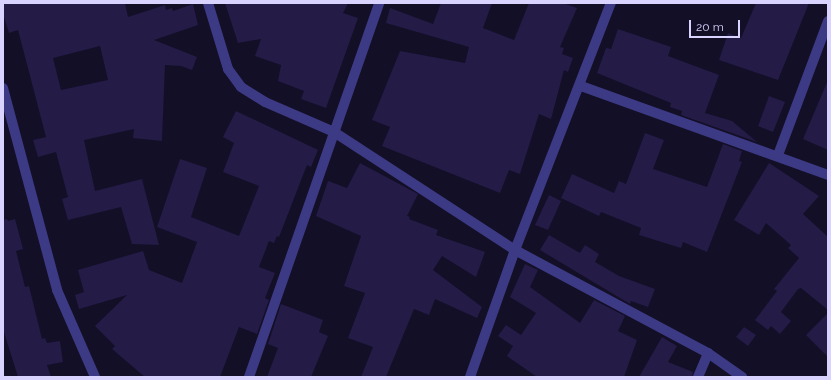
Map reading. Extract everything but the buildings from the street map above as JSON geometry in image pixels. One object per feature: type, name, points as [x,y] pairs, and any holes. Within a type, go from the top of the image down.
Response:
[{"type":"street","points":[[208,3],[228,69],[241,87],[265,102],[334,132],[515,250],[708,353],[742,377]]},
{"type":"street","points":[[248,377],[379,3]]},
{"type":"street","points":[[470,377],[515,250],[581,86],[611,3]]},
{"type":"street","points":[[778,155],[828,21]]},
{"type":"street","points":[[581,86],[778,155],[828,175]]},
{"type":"street","points":[[3,88],[57,290],[95,377]]},
{"type":"street","points":[[698,377],[708,353]]}]
